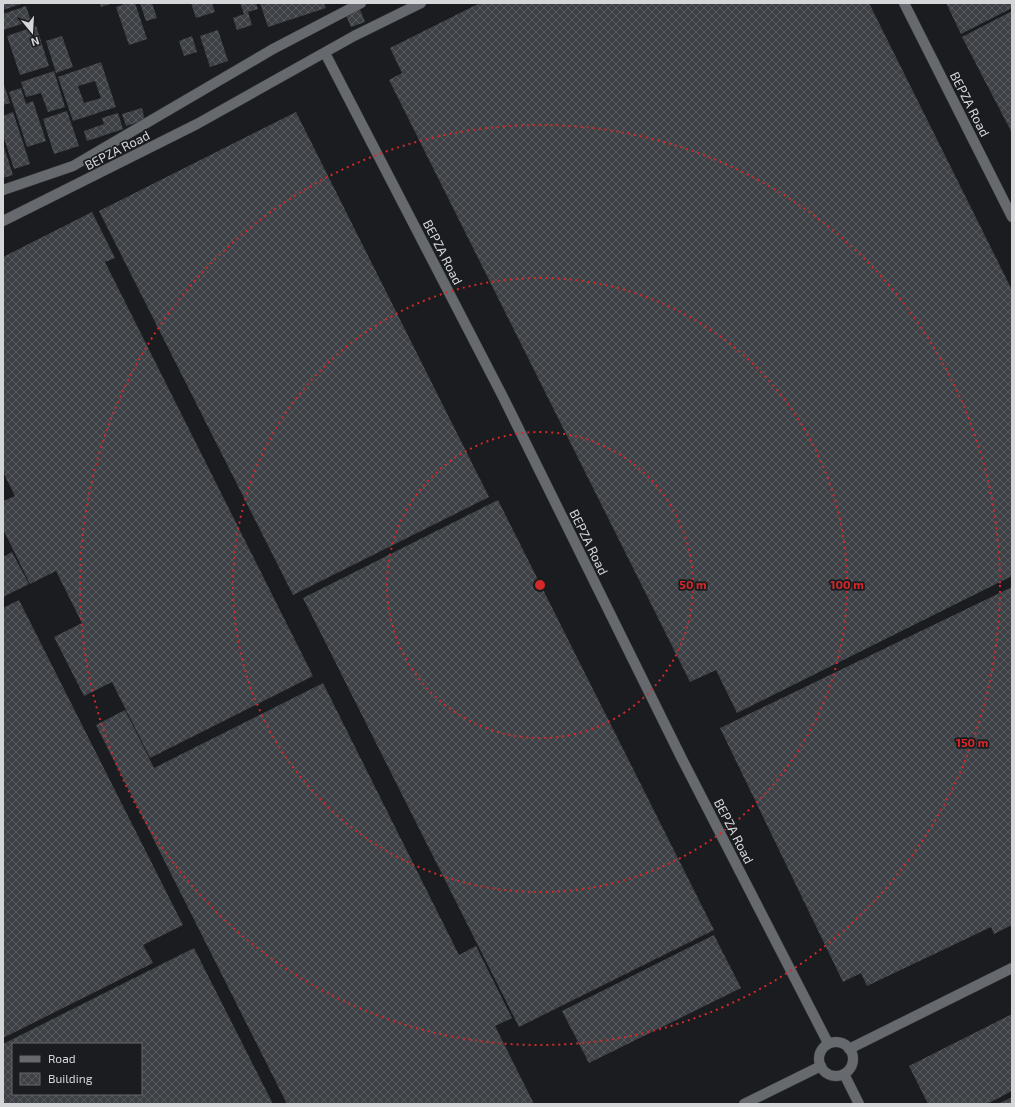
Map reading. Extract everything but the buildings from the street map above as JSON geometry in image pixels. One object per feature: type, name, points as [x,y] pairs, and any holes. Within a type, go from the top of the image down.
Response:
[{"type":"street","points":[[3,190],[73,166],[273,49],[361,3]]},
{"type":"street","name":"BEPZA Road","points":[[3,221],[197,124],[325,52],[421,3]]},
{"type":"street","name":"BEPZA Road","points":[[904,3],[1012,216]]},
{"type":"street","name":"BEPZA Road","points":[[325,52],[502,396],[682,759],[828,1044]]},
{"type":"street","points":[[849,1049],[1012,968]]},
{"type":"street","points":[[840,1042],[845,1044],[852,1054],[853,1060],[848,1070],[844,1074],[832,1075],[826,1073],[821,1066],[819,1058],[820,1052],[823,1047],[828,1044],[840,1042]]},
{"type":"street","points":[[744,1104],[821,1066]]},
{"type":"street","points":[[844,1074],[859,1104]]}]
